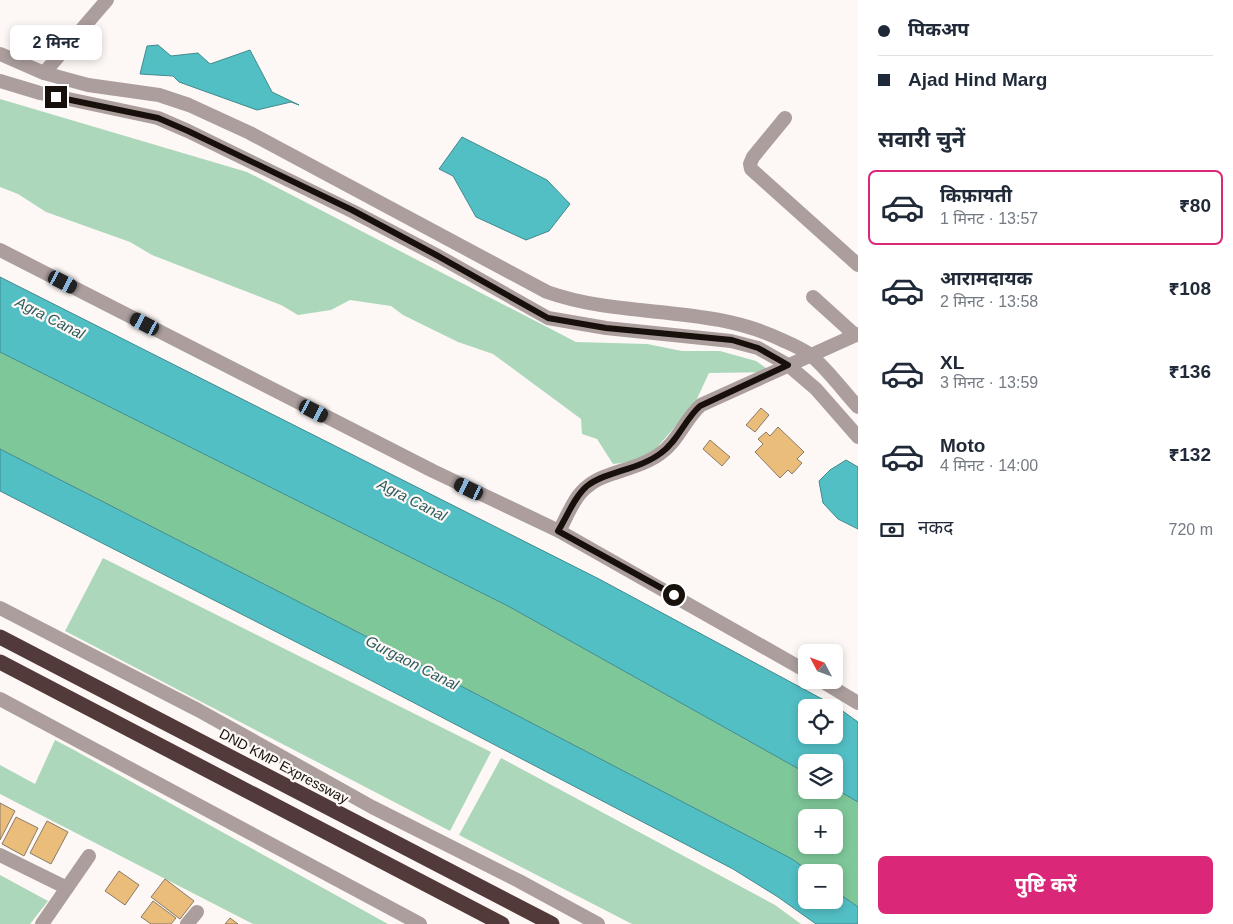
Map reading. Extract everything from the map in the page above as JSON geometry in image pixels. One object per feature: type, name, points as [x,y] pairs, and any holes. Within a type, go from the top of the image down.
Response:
[{"type":"highway","name":"DND KMP Expressway","points":[[0,637],[552,924]]},
{"type":"highway","points":[[0,662],[502,924]]},
{"type":"street","points":[[44,73],[107,0]]},
{"type":"street","points":[[0,54],[44,73],[88,85],[159,95],[189,105],[250,133],[547,292],[567,299],[624,308],[720,318],[768,333],[809,354],[858,407]]},
{"type":"street","points":[[0,81],[40,93],[158,118],[352,210],[548,318],[606,328],[732,340],[758,348],[788,365],[816,389],[858,437]]},
{"type":"street","points":[[785,118],[753,157],[750,164],[751,170],[858,265]]},
{"type":"street","points":[[0,250],[433,472],[558,531],[798,666]]},
{"type":"street","points":[[558,531],[586,487],[594,481],[638,466],[659,454],[667,448],[693,412],[700,406],[809,354],[856,334],[814,297]]},
{"type":"street","points":[[0,608],[198,710],[372,807],[519,881],[598,924]]},
{"type":"street","points":[[835,689],[858,703]]},
{"type":"street","points":[[0,699],[420,924]]},
{"type":"street","points":[[0,855],[67,888]]},
{"type":"street","points":[[42,924],[89,856]]},
{"type":"street","points":[[187,924],[197,912]]},
{"type":"green space","points":[[0,99],[247,172],[576,342],[647,344],[682,351],[720,351],[756,361],[772,372],[709,373],[694,405],[646,460],[613,464],[597,439],[582,434],[581,419],[493,354],[458,342],[403,315],[391,306],[350,300],[331,310],[298,315],[281,305],[152,255],[130,242],[46,212],[18,194],[0,187]]},
{"type":"green space","points":[[0,352],[508,606],[798,769],[798,799],[843,799],[843,793],[858,802],[858,907],[843,896],[843,864],[799,864],[346,626],[0,449]]},
{"type":"green space","points":[[103,558],[491,752],[450,831],[65,631]]},
{"type":"green space","points":[[55,740],[388,924],[253,924],[0,794],[0,765],[35,784]]},
{"type":"green space","points":[[501,758],[775,905],[801,924],[632,924],[459,835]]},
{"type":"green space","points":[[0,875],[48,901],[30,924],[0,924]]},
{"type":"water","points":[[158,45],[171,56],[198,53],[210,64],[250,50],[272,92],[299,105],[291,102],[257,110],[179,82],[173,76],[140,74],[147,46]]},
{"type":"water","points":[[462,137],[547,180],[570,204],[549,231],[526,240],[476,217],[453,176],[439,169]]},
{"type":"water","name":"Agra Canal","points":[[0,277],[599,579],[798,686],[798,689],[804,689],[822,699],[798,699],[798,744],[843,744],[843,711],[858,722],[858,802],[843,793],[843,754],[798,754],[798,769],[508,606],[0,352]]},
{"type":"water","name":"Gurgaon Canal","points":[[0,449],[346,626],[792,859],[799,864],[798,909],[843,909],[843,896],[858,907],[858,924],[816,924],[778,897],[733,869],[351,670],[0,491]]},
{"type":"water","points":[[846,460],[858,467],[858,529],[838,519],[823,503],[819,481],[830,470]]},
{"type":"building","points":[[761,408],[769,415],[755,432],[746,425]]},
{"type":"building","points":[[778,427],[804,452],[797,459],[802,463],[792,474],[788,470],[780,478],[755,452],[763,444],[758,439],[766,432],[770,436]]},
{"type":"building","points":[[710,440],[730,457],[722,466],[703,449]]},
{"type":"building","points":[[0,803],[15,811],[0,840]]},
{"type":"building","points":[[16,817],[38,828],[24,856],[2,844]]},
{"type":"building","points":[[47,821],[68,832],[51,864],[30,853]]},
{"type":"building","points":[[119,871],[139,885],[125,905],[105,891]]},
{"type":"building","points":[[165,879],[194,901],[180,919],[151,897]]},
{"type":"building","points":[[153,901],[176,918],[171,924],[151,924],[141,917]]},
{"type":"building","points":[[230,918],[238,924],[225,924]]},
{"type":"route","points":[[56,97],[158,118],[188,131],[352,210],[548,318],[571,324],[732,340],[758,348],[788,365],[700,406],[693,412],[667,448],[659,454],[638,466],[594,481],[578,496],[558,531],[674,595]]}]
